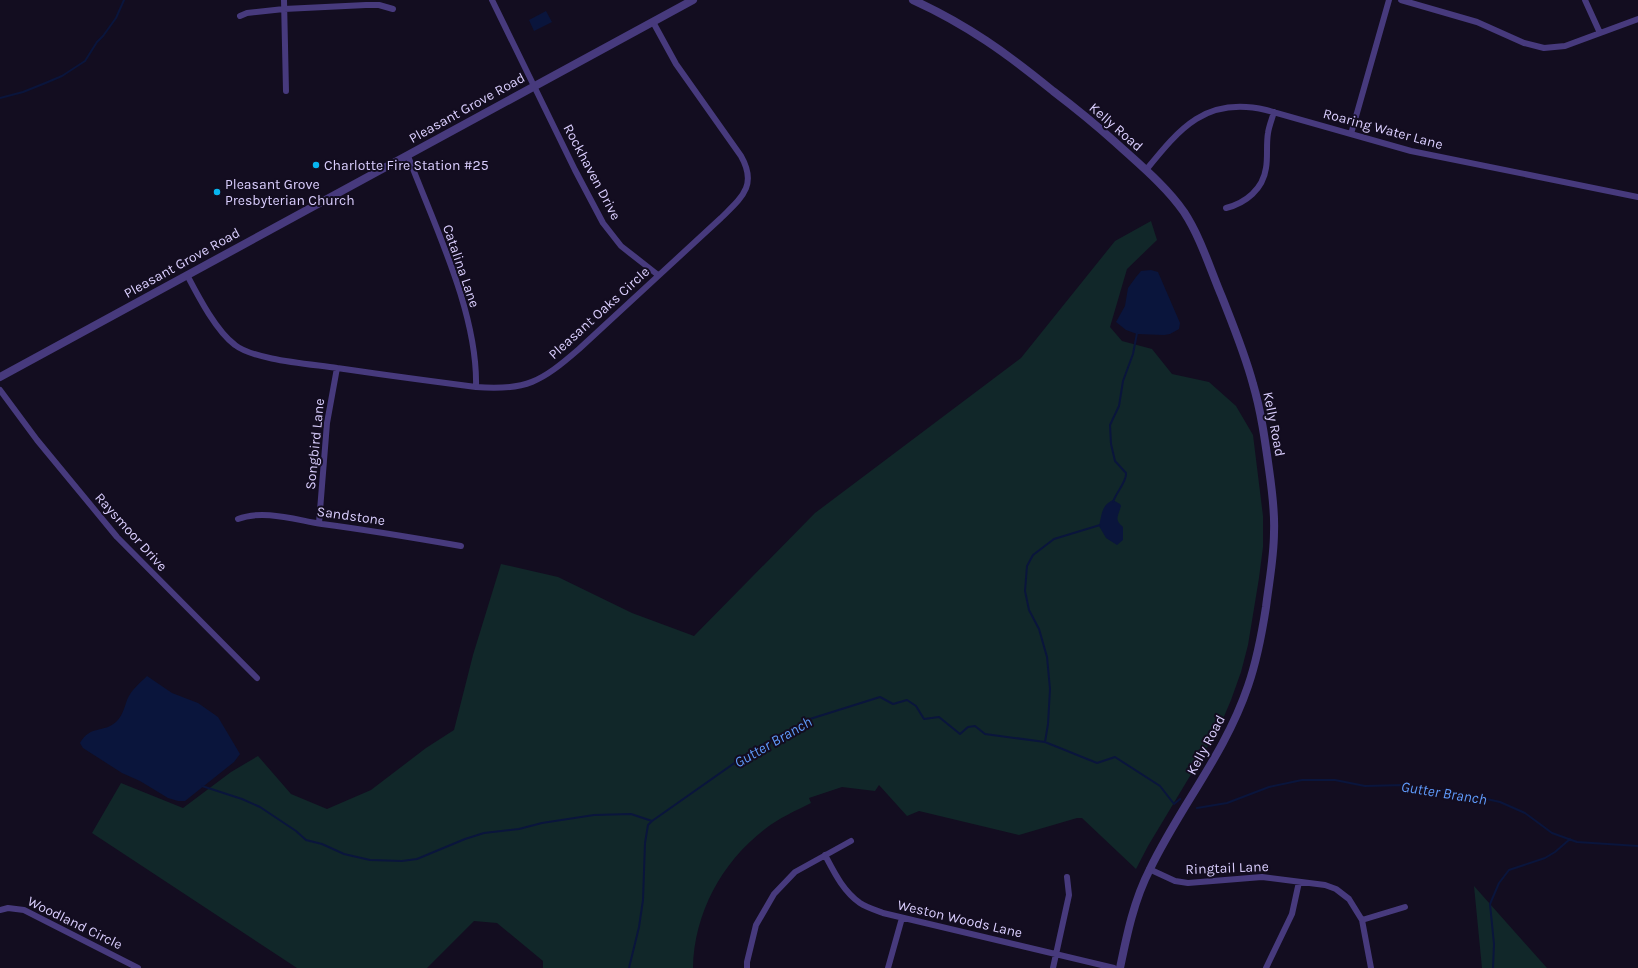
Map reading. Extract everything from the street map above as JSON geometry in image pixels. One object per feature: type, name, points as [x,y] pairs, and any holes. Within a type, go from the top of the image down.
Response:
[{"type":"street","points":[[284,0],[286,91]]},
{"type":"street","name":"Rockhaven Drive","points":[[492,0],[575,170],[603,223],[621,246],[658,275]]},
{"type":"street","name":"Pleasant Grove Road","points":[[0,377],[693,0]]},
{"type":"street","name":"Kelly Road","points":[[913,0],[958,22],[1004,52],[1087,118],[1146,170],[1177,203],[1197,236],[1243,354],[1259,408],[1266,444],[1274,507],[1274,532],[1270,579],[1256,660],[1241,705],[1212,763],[1149,869],[1133,912],[1120,968]]},
{"type":"street","points":[[1351,134],[1389,0]]},
{"type":"street","points":[[1401,0],[1477,22],[1537,47],[1558,48],[1638,19]]},
{"type":"street","points":[[1585,0],[1600,33]]},
{"type":"street","points":[[240,16],[247,13],[284,9],[379,5],[393,10]]},
{"type":"street","name":"Pleasant Oaks Circle","points":[[187,275],[216,324],[225,336],[235,346],[244,351],[266,357],[337,368],[499,389],[513,388],[527,384],[548,374],[579,349],[739,200],[747,187],[747,166],[676,64],[653,22]]},
{"type":"street","name":"Roaring Water Lane","points":[[1146,170],[1180,130],[1201,116],[1216,110],[1233,107],[1258,108],[1411,151],[1638,197]]},
{"type":"street","points":[[1226,208],[1238,204],[1248,198],[1260,185],[1266,168],[1268,134],[1274,112]]},
{"type":"street","name":"Catalina Lane","points":[[408,156],[444,249],[465,312],[473,352],[476,387]]},
{"type":"street","name":"Songbird Lane","points":[[319,523],[327,423],[337,368]]},
{"type":"street","name":"Raysmoor Drive","points":[[0,390],[54,461],[117,537],[257,678]]},
{"type":"street","name":"Sandstone","points":[[238,520],[245,517],[256,516],[280,517],[397,534],[461,546]]},
{"type":"street","points":[[747,968],[747,962],[756,925],[774,894],[795,872],[851,841]]},
{"type":"street","name":"Weston Woods Lane","points":[[825,855],[841,883],[851,895],[861,903],[883,913],[1114,968]]},
{"type":"street","name":"Ringtail Lane","points":[[1149,869],[1175,881],[1188,883],[1262,877],[1325,885],[1336,889],[1349,899],[1362,920],[1371,968]]},
{"type":"street","points":[[1053,968],[1069,895],[1067,878]]},
{"type":"street","points":[[1266,968],[1292,914],[1299,882]]},
{"type":"street","points":[[1362,920],[1405,907]]},
{"type":"street","name":"Woodland Circle","points":[[0,910],[15,908],[24,910],[138,968]]},
{"type":"street","points":[[888,968],[902,918]]},
{"type":"green space","points":[[1151,221],[1157,240],[1127,269],[1110,327],[1122,341],[1152,349],[1172,374],[1209,382],[1236,406],[1253,435],[1263,516],[1263,547],[1248,645],[1241,672],[1231,700],[1220,726],[1148,846],[1136,869],[1082,818],[1077,818],[1019,835],[919,811],[907,816],[879,785],[875,791],[842,787],[809,798],[811,803],[770,825],[750,842],[736,857],[713,890],[705,909],[699,928],[693,968],[543,968],[543,961],[497,923],[474,921],[427,968],[297,968],[92,833],[121,783],[183,808],[231,772],[258,756],[291,794],[327,809],[371,790],[426,748],[454,730],[473,655],[501,564],[558,577],[632,613],[694,636],[815,513],[1021,358],[1115,241]]},
{"type":"green space","points":[[1474,886],[1547,968],[1482,968]]},
{"type":"water","points":[[546,11],[552,22],[534,31],[529,20]]},
{"type":"water","points":[[1151,270],[1158,272],[1180,323],[1179,329],[1170,334],[1137,334],[1126,330],[1116,322],[1125,306],[1128,288],[1141,271]]},
{"type":"water","points":[[1113,500],[1121,506],[1118,515],[1118,522],[1123,527],[1123,540],[1117,545],[1106,538],[1099,526],[1104,508]]},
{"type":"water","points":[[147,676],[172,693],[198,703],[218,717],[240,754],[234,762],[185,801],[178,801],[168,798],[140,781],[122,773],[83,748],[80,743],[88,734],[107,727],[118,720],[131,693]]},
{"type":"waterway","points":[[0,98],[23,92],[62,76],[85,61],[97,42],[116,18],[124,0]]},
{"type":"waterway","points":[[1113,502],[1125,480],[1126,473],[1115,461],[1111,444],[1110,425],[1119,406],[1123,381],[1133,354],[1137,333]]},
{"type":"waterway","points":[[1045,742],[1048,724],[1050,689],[1047,657],[1039,629],[1029,610],[1025,591],[1027,566],[1033,555],[1054,539],[1100,525]]},
{"type":"waterway","name":"Gutter Branch","points":[[629,968],[639,927],[643,900],[645,843],[648,825],[753,750],[810,719],[880,697],[893,704],[907,700],[916,706],[924,719],[939,717],[960,734],[968,727],[975,726],[985,734],[1045,742],[1097,763],[1115,757],[1160,786],[1174,804],[1180,799]]},
{"type":"waterway","name":"Gutter Branch","points":[[1197,808],[1227,803],[1269,787],[1302,780],[1335,780],[1365,786],[1405,785],[1451,791],[1500,802],[1525,813],[1552,833],[1577,842],[1638,846]]},
{"type":"waterway","points":[[202,786],[242,799],[260,807],[296,831],[306,840],[322,844],[344,854],[370,860],[402,861],[417,859],[465,839],[484,833],[519,829],[542,823],[594,815],[631,814],[652,821]]},
{"type":"waterway","points":[[1493,968],[1494,944],[1490,904],[1499,883],[1509,870],[1545,858],[1555,852],[1570,839]]},
{"type":"place","name":"Charlotte Fire Station #25","points":[[316,165]]},
{"type":"place","name":"Pleasant Grove Presbyterian Church","points":[[217,192]]}]
